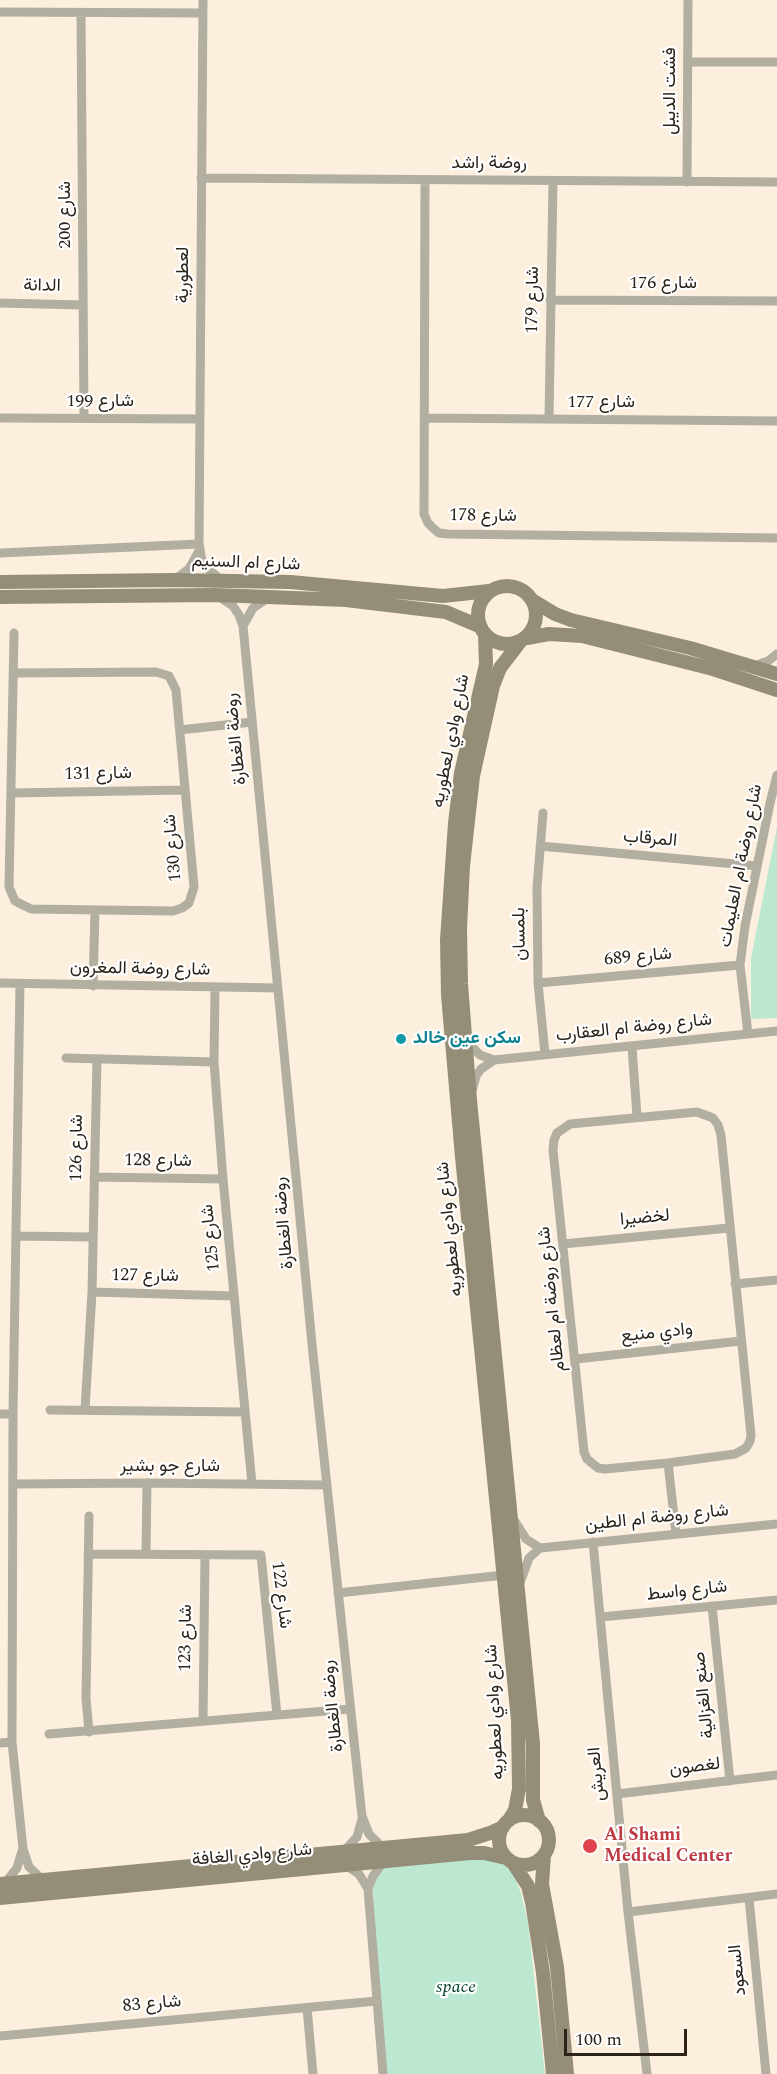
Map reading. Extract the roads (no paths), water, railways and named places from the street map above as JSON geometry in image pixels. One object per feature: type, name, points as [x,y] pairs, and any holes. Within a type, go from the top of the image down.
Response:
[{"type":"street","name":"لعطورية","points":[[199,547],[203,0]]},
{"type":"street","name":"فشت الديبل","points":[[687,182],[688,0]]},
{"type":"street","points":[[0,12],[202,13]]},
{"type":"street","name":"شارع 200","points":[[81,12],[84,418]]},
{"type":"street","points":[[688,62],[777,62]]},
{"type":"street","name":"روضة راشد","points":[[201,178],[777,182]]},
{"type":"street","name":"شارع 178","points":[[425,180],[424,514],[428,523],[440,533],[777,538]]},
{"type":"street","name":"شارع 179","points":[[549,419],[553,181]]},
{"type":"street","name":"شارع 176","points":[[550,300],[777,301]]},
{"type":"street","name":"الدانة","points":[[0,303],[83,305]]},
{"type":"street","name":"شارع 199","points":[[0,418],[200,419]]},
{"type":"street","name":"شارع 177","points":[[426,418],[777,421]]},
{"type":"street","points":[[0,553],[199,547]]},
{"type":"street","points":[[173,580],[189,569],[199,547]]},
{"type":"street","points":[[199,547],[207,568],[222,581]]},
{"type":"street","name":"شارع ام السنيم","points":[[0,582],[173,580],[290,582],[425,596],[489,591]]},
{"type":"street","points":[[523,640],[533,628],[536,619],[536,609],[532,600],[518,587],[498,586],[489,591],[482,598],[477,617],[482,631],[492,641],[501,644],[523,640],[549,633],[582,636],[713,669],[777,690]]},
{"type":"street","name":"شارع ام السنيم","points":[[0,597],[216,595],[346,600],[424,608],[459,616],[482,631]]},
{"type":"street","name":"روضة الغطارة","points":[[216,595],[233,606],[243,626],[327,1485],[362,1816],[369,1834],[384,1854]]},
{"type":"street","points":[[243,626],[253,608],[270,597]]},
{"type":"street","points":[[532,600],[570,620],[690,648],[777,674]]},
{"type":"street","name":"شارع وادي لعطوريه","points":[[482,631],[486,664],[465,751],[450,865],[447,940],[448,995],[519,1747],[518,1800],[506,1823]]},
{"type":"street","name":"شارع 130","points":[[14,633],[9,887],[15,901],[31,909],[95,911],[173,911],[189,903],[194,887],[176,690],[170,676],[156,672],[14,673]]},
{"type":"street","name":"شارع وادي لعطوريه","points":[[523,640],[500,668],[493,686],[473,776],[463,866],[460,929],[464,1030],[470,1100],[533,1744],[533,1800],[539,1821]]},
{"type":"street","points":[[753,666],[768,661],[777,654]]},
{"type":"street","points":[[180,729],[252,722]]},
{"type":"street","name":"شارع روضة ام العليمات","points":[[748,1034],[740,965],[745,926],[777,775]]},
{"type":"street","name":"شارع 131","points":[[12,793],[185,790]]},
{"type":"street","name":"بلمسان","points":[[543,813],[537,888],[538,983],[545,1054]]},
{"type":"street","name":"المرقاب","points":[[540,846],[757,866]]},
{"type":"street","points":[[0,851],[10,851]]},
{"type":"street","points":[[93,986],[95,911]]},
{"type":"street","name":"شارع 689","points":[[538,983],[740,965]]},
{"type":"street","name":"شارع روضة المغرون","points":[[0,983],[279,988]]},
{"type":"street","points":[[20,984],[13,1414],[12,1742],[23,1849],[29,1867],[43,1880]]},
{"type":"street","name":"شارع 125","points":[[215,988],[214,1062],[252,1484]]},
{"type":"street","points":[[464,1030],[474,1050],[485,1058],[494,1060]]},
{"type":"street","name":"شارع روضة ام العقارب","points":[[494,1060],[777,1031]]},
{"type":"street","points":[[632,1047],[637,1116]]},
{"type":"street","points":[[66,1058],[214,1062]]},
{"type":"street","name":"شارع 126","points":[[85,1410],[92,1292],[97,1059]]},
{"type":"street","points":[[470,1100],[476,1076],[485,1065],[494,1060]]},
{"type":"street","name":"شارع روضة ام لعظام","points":[[697,1112],[713,1118],[718,1125],[721,1135],[751,1435],[747,1448],[735,1454],[605,1469],[592,1464],[584,1452],[553,1150],[557,1132],[570,1124],[637,1116],[697,1112]]},
{"type":"street","name":"شارع 128","points":[[94,1177],[223,1179]]},
{"type":"street","name":"لخضيرا","points":[[563,1244],[729,1228]]},
{"type":"street","points":[[17,1236],[92,1237]]},
{"type":"street","points":[[735,1284],[777,1280]]},
{"type":"street","name":"شارع 127","points":[[92,1292],[234,1296]]},
{"type":"street","name":"وادي منيع","points":[[576,1359],[741,1341]]},
{"type":"street","points":[[50,1410],[245,1412]]},
{"type":"street","points":[[0,1414],[13,1414]]},
{"type":"street","points":[[668,1463],[676,1534]]},
{"type":"street","points":[[146,1554],[147,1483]]},
{"type":"street","name":"شارع جو بشير","points":[[13,1484],[327,1485]]},
{"type":"street","points":[[512,1515],[521,1534],[540,1548],[533,1553],[525,1566],[519,1590]]},
{"type":"street","points":[[89,1516],[86,1698],[89,1732]]},
{"type":"street","name":"شارع روضة ام الطين","points":[[540,1548],[777,1524]]},
{"type":"street","name":"العريش","points":[[593,1542],[628,1912],[647,2074]]},
{"type":"street","name":"شارع 122","points":[[88,1554],[261,1555],[277,1714]]},
{"type":"street","name":"شارع 123","points":[[203,1721],[205,1555]]},
{"type":"street","points":[[338,1593],[504,1575]]},
{"type":"street","name":"شارع واسط","points":[[601,1617],[777,1600]]},
{"type":"street","name":"صنع الغزالية","points":[[712,1606],[730,1781]]},
{"type":"street","points":[[49,1734],[350,1709]]},
{"type":"street","points":[[0,1743],[12,1742]]},
{"type":"street","name":"لغصون","points":[[617,1794],[777,1775]]},
{"type":"street","name":"روضة الغطارة","points":[[344,1859],[357,1837],[362,1816]]},
{"type":"street","points":[[553,2074],[543,1973],[532,1902],[528,1886],[499,1843],[506,1823],[524,1816],[539,1821],[548,1833],[549,1841],[544,1856],[542,1884],[556,1966],[567,2074]]},
{"type":"street","name":"شارع وادي الغافة","points":[[0,1898],[384,1854],[480,1837],[506,1823]]},
{"type":"street","points":[[3,1884],[17,1868],[23,1849]]},
{"type":"street","name":"شارع وادي الغافة","points":[[384,1854],[470,1852],[484,1853],[510,1861]]},
{"type":"street","points":[[383,2074],[368,1888],[384,1854]]},
{"type":"street","points":[[510,1861],[530,1864],[544,1856]]},
{"type":"street","points":[[344,1859],[359,1874],[368,1888]]},
{"type":"street","name":"شارع وادي الغافة","points":[[3,1884],[344,1859]]},
{"type":"street","points":[[628,1912],[777,1894]]},
{"type":"street","name":"السعود","points":[[748,1898],[766,2074]]},
{"type":"street","name":"شارع 83","points":[[0,2036],[377,2001]]},
{"type":"street","points":[[307,2008],[313,2074]]},
{"type":"place","name":"سكن عين خالد","points":[[401,1039]]},
{"type":"place","name":"Al Shami Medical Center","points":[[590,1846]]},
{"type":"park label","name":"space","points":[[456,1988]]}]
